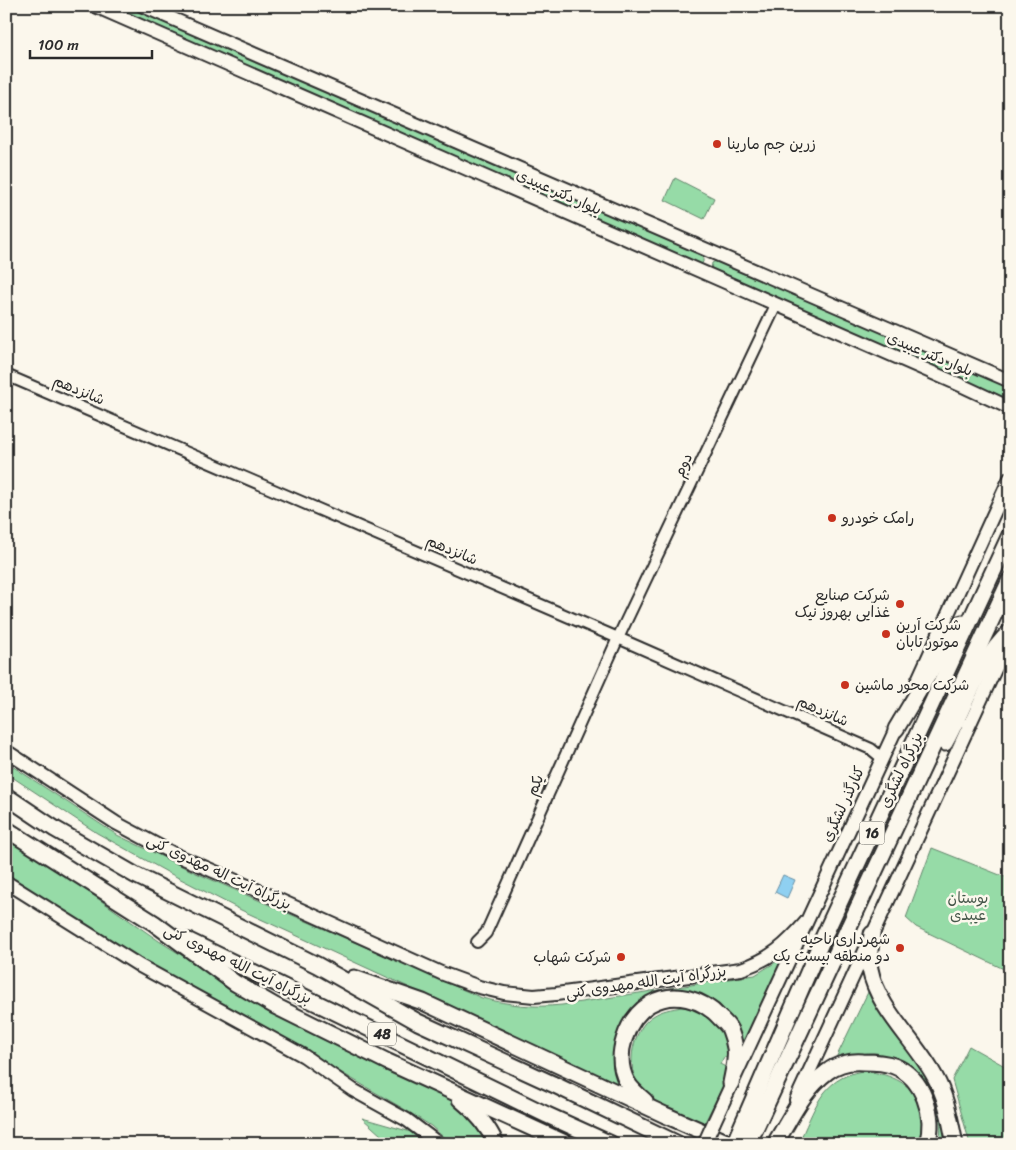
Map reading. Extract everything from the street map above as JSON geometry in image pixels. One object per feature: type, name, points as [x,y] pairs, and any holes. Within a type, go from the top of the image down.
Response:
[{"type":"highway","name":"بزرگراه لشگری","points":[[740,1141],[823,938],[1010,535]]},
{"type":"highway","points":[[896,729],[939,657],[966,618],[998,561]]},
{"type":"highway","name":"بزرگراه لشگری","points":[[740,1141],[908,801],[1010,580]]},
{"type":"highway","points":[[908,801],[946,742],[984,666],[1004,637],[1010,632]]},
{"type":"highway","name":"48","points":[[6,796],[56,829],[135,875],[317,965],[418,1022],[558,1086],[678,1144]]},
{"type":"highway","name":"48","points":[[6,829],[154,923]]},
{"type":"highway","name":"بزرگراه آیت الله مهدوی کنی","points":[[154,923],[235,984],[259,997],[447,1089],[567,1144]]},
{"type":"highway","name":"بزرگراه آیت الله مهدوی کنی","points":[[154,923],[547,1115],[611,1144]]},
{"type":"highway","points":[[872,934],[869,967],[876,987],[884,1003],[934,1075],[942,1090],[955,1144]]},
{"type":"highway","points":[[317,965],[423,1002],[665,1116],[740,1141]]},
{"type":"highway","points":[[665,1116],[634,1091],[627,1082],[621,1061],[624,1041],[629,1027],[639,1013],[651,1003],[667,998],[684,997],[696,1000],[718,1015],[729,1028],[736,1051],[732,1082]]},
{"type":"highway","points":[[777,1142],[807,1091],[827,1071],[840,1065],[854,1062],[873,1062],[893,1065],[910,1076],[918,1087],[928,1107],[930,1122],[927,1144]]},
{"type":"highway","points":[[447,1089],[470,1107],[482,1121],[496,1144]]},
{"type":"main road","name":"بلوار دکتر عبیدی","points":[[96,6],[776,305],[1004,401],[1010,408]]},
{"type":"main road","name":"بلوار دکتر عبیدی","points":[[143,6],[1010,381]]},
{"type":"main road","points":[[989,373],[1010,372]]},
{"type":"main road","name":"کنارگذر لشگری","points":[[704,1144],[1010,478]]},
{"type":"main road","points":[[777,1142],[1010,637]]},
{"type":"main road","name":"بزرگراه آیت اله مهدوی کنی","points":[[6,751],[116,823],[174,854],[442,973]]},
{"type":"main road","points":[[6,882],[140,966],[304,1056],[353,1090],[406,1120],[439,1144]]},
{"type":"main road","name":"بزرگراه آیت الله مهدوی کنی","points":[[442,973],[479,987],[504,993],[534,996],[724,972],[741,969],[766,959],[788,942],[806,922]]},
{"type":"street","name":"دوم","points":[[618,638],[776,305]]},
{"type":"street","name":"شانزدهم","points":[[6,375],[618,638],[871,749],[882,758]]},
{"type":"street","name":"یکم","points":[[477,942],[486,933],[618,638]]},
{"type":"green space","points":[[104,6],[133,6],[703,256],[703,262],[700,265]]},
{"type":"green space","points":[[675,178],[714,198],[704,219],[665,200]]},
{"type":"green space","points":[[716,261],[1010,387],[1010,396],[1006,398],[711,270],[712,263]]},
{"type":"green space","points":[[6,762],[117,835],[194,872],[482,998],[522,1005],[562,1005],[755,975],[789,954],[745,1049],[734,1024],[699,997],[631,1015],[623,1080],[616,1085],[241,910],[167,872],[97,833],[6,773]]},
{"type":"green space","points":[[6,838],[67,877],[159,941],[247,996],[452,1100],[475,1122],[490,1144],[451,1144],[431,1126],[409,1112],[128,952],[6,875]]},
{"type":"green space","name":"بوستان عیبدی","points":[[932,848],[1010,879],[1010,972],[916,927],[906,918]]},
{"type":"green space","points":[[871,986],[936,1086],[951,1144],[940,1144],[940,1124],[937,1105],[925,1080],[916,1072],[892,1058],[876,1053],[860,1054],[834,1062]]},
{"type":"green space","points":[[682,1007],[702,1010],[724,1031],[733,1061],[724,1057],[720,1064],[731,1070],[704,1124],[669,1109],[652,1099],[639,1085],[632,1068],[633,1048],[640,1029],[660,1012]]},
{"type":"green space","points":[[969,1046],[1010,1069],[1010,1144],[970,1144],[952,1080]]},
{"type":"green space","points":[[862,1071],[889,1076],[911,1090],[926,1115],[923,1144],[798,1144],[815,1108],[828,1089],[848,1075]]},
{"type":"green space","points":[[362,1118],[411,1132],[422,1144],[391,1144]]},
{"type":"water","points":[[783,875],[795,880],[787,898],[775,892]]},
{"type":"place","name":"زرین جم مارینا","points":[[717,144]]},
{"type":"place","name":"رامک خودرو","points":[[832,518]]},
{"type":"place","name":"شرکت صنایع غذایی بهروز نیک","points":[[900,604]]},
{"type":"place","name":"شرکت آرین موتور تابان","points":[[886,634]]},
{"type":"place","name":"شرکت محور ماشین","points":[[845,685]]},
{"type":"place","name":"شهرداری ناحیه دو منطقه بیست یک","points":[[900,948]]},
{"type":"place","name":"شرکت شهاب","points":[[621,957]]}]
